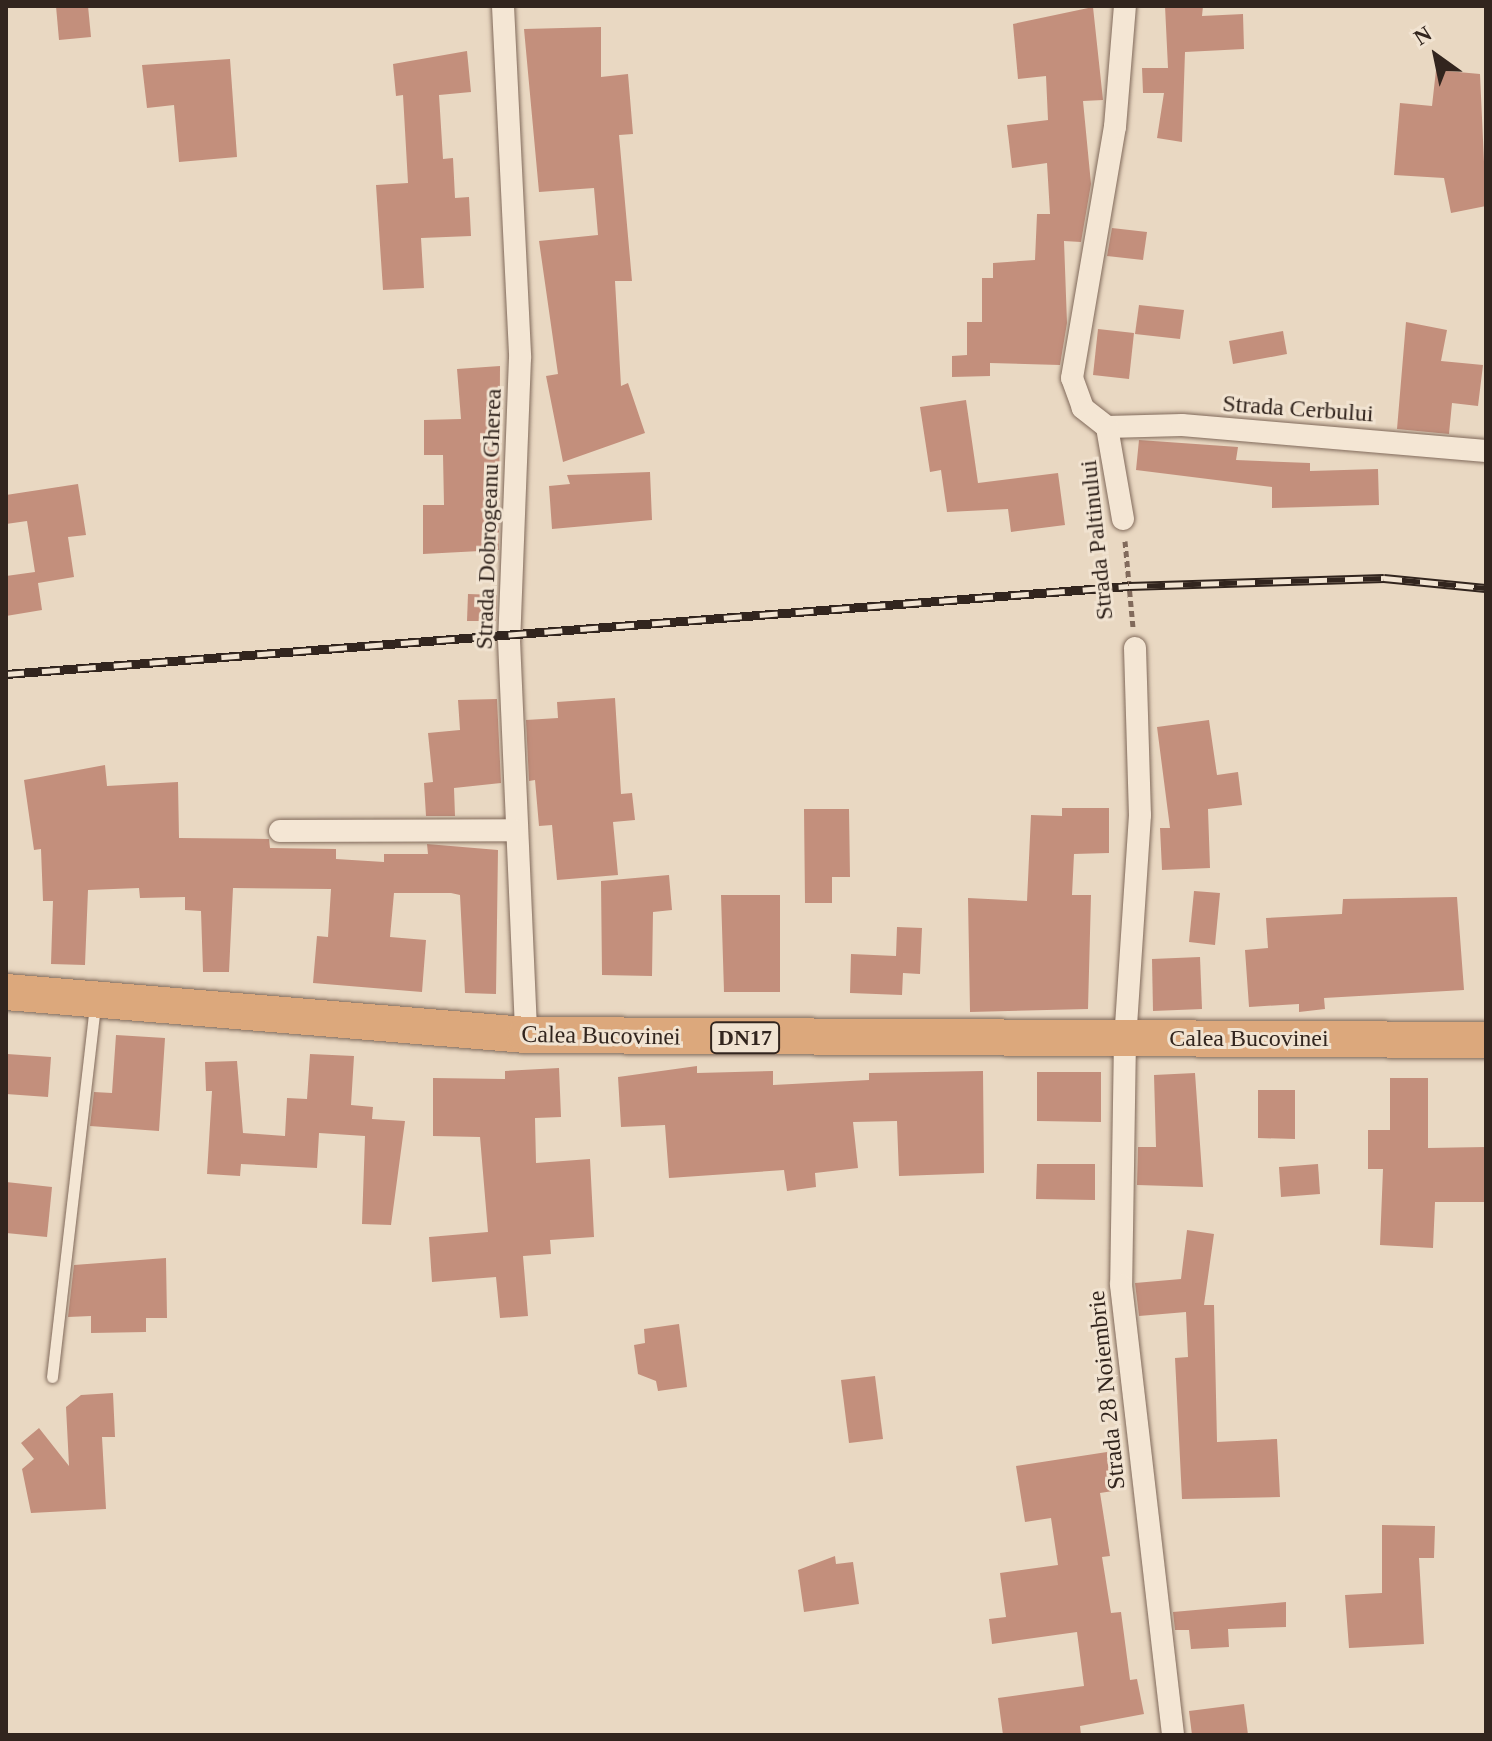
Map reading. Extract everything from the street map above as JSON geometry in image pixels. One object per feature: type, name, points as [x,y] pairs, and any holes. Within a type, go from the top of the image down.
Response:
[{"type":"highway","name":"Calea Bucovinei","points":[[6,992],[526,1035],[1486,1040]]},
{"type":"street","name":"Strada Dobrogeanu Gherea","points":[[503,6],[520,358],[509,640],[526,1035]]},
{"type":"street","name":"Strada Paltinului","points":[[1123,519],[1107,427],[1083,408],[1072,378],[1115,127],[1125,6]]},
{"type":"street","name":"Strada Cerbului","points":[[1107,427],[1182,425],[1486,451]]},
{"type":"street","name":"Strada Paltinului","points":[[1125,1039],[1140,815],[1135,648]]},
{"type":"street","points":[[280,831],[515,830]]},
{"type":"street","name":"Strada 28 Noiembrie","points":[[1125,1039],[1124,1327],[1173,1735]]},
{"type":"lane","points":[[52,1377],[95,997]]},
{"type":"path","name":"Strada Paltinului","points":[[1123,519],[1135,648]]},
{"type":"building","points":[[56,6],[88,6],[91,37],[59,40]]},
{"type":"building","points":[[1165,6],[1203,6],[1202,16],[1243,14],[1244,49],[1185,52],[1182,142],[1157,138],[1164,93],[1143,93],[1142,68],[1168,68]]},
{"type":"building","points":[[1093,7],[1103,100],[1083,101],[1091,184],[1081,242],[1064,241],[1067,323],[1060,365],[990,363],[990,376],[952,377],[952,356],[967,355],[967,322],[982,322],[982,278],[993,278],[993,263],[1035,260],[1037,214],[1050,214],[1047,163],[1012,168],[1007,125],[1048,120],[1046,76],[1018,79],[1013,24]]},
{"type":"building","points":[[601,27],[601,77],[628,74],[633,134],[619,135],[632,281],[615,281],[621,386],[628,383],[645,433],[563,462],[546,376],[558,374],[539,241],[598,235],[594,188],[539,192],[524,29]]},
{"type":"building","points":[[467,51],[471,92],[439,95],[443,159],[453,158],[455,198],[469,197],[471,236],[421,238],[424,288],[383,290],[376,185],[408,183],[403,95],[396,96],[393,64]]},
{"type":"building","points":[[230,59],[237,157],[179,162],[174,105],[147,108],[142,65]]},
{"type":"building","points":[[1436,70],[1480,74],[1486,206],[1451,213],[1444,178],[1394,175],[1400,103],[1432,106]]},
{"type":"building","points":[[1112,228],[1147,232],[1143,260],[1107,256]]},
{"type":"building","points":[[1139,305],[1184,310],[1180,339],[1135,334]]},
{"type":"building","points":[[1406,322],[1447,330],[1441,361],[1483,365],[1478,406],[1452,403],[1449,434],[1397,429]]},
{"type":"building","points":[[1098,329],[1134,333],[1129,379],[1093,375]]},
{"type":"building","points":[[1283,331],[1287,354],[1233,364],[1229,341]]},
{"type":"building","points":[[500,366],[499,550],[423,554],[423,505],[444,505],[443,455],[424,455],[424,420],[461,419],[457,369]]},
{"type":"building","points":[[966,400],[978,483],[1058,473],[1065,525],[1011,532],[1008,509],[947,512],[941,470],[930,472],[920,407]]},
{"type":"building","points":[[1139,440],[1238,447],[1236,460],[1310,463],[1310,471],[1378,469],[1379,505],[1272,508],[1272,487],[1136,470]]},
{"type":"building","points":[[650,472],[652,520],[552,529],[549,486],[570,484],[567,475]]},
{"type":"building","points":[[78,484],[86,535],[68,537],[74,577],[38,583],[42,610],[6,616],[6,576],[35,572],[27,521],[6,524],[6,495]]},
{"type":"building","points":[[468,594],[497,595],[496,621],[467,621]]},
{"type":"building","points":[[615,698],[621,794],[632,793],[635,820],[613,822],[618,875],[557,880],[552,825],[539,826],[535,780],[529,781],[526,720],[558,718],[557,702]]},
{"type":"building","points":[[497,699],[501,783],[454,788],[455,816],[426,816],[424,783],[433,782],[428,733],[460,730],[458,700]]},
{"type":"building","points":[[1209,720],[1217,775],[1238,772],[1242,805],[1208,809],[1210,868],[1162,870],[1160,828],[1170,828],[1157,727]]},
{"type":"building","points":[[105,765],[107,786],[178,782],[179,838],[269,839],[270,848],[336,849],[336,859],[384,862],[384,854],[428,854],[427,844],[498,850],[496,994],[465,993],[460,895],[451,893],[394,893],[390,937],[426,940],[422,992],[313,983],[317,936],[328,937],[331,889],[233,888],[229,972],[203,972],[201,911],[185,910],[185,897],[140,898],[139,888],[88,890],[85,965],[51,964],[53,901],[43,901],[41,849],[34,850],[24,780]]},
{"type":"building","points":[[1062,808],[1109,808],[1109,853],[1074,854],[1072,895],[1091,895],[1088,1009],[970,1012],[968,898],[1027,901],[1031,815],[1062,816]]},
{"type":"building","points":[[804,809],[849,809],[850,877],[832,877],[832,903],[805,903]]},
{"type":"building","points":[[669,875],[672,910],[653,912],[652,976],[602,975],[601,881]]},
{"type":"building","points":[[1194,891],[1220,893],[1215,945],[1189,942]]},
{"type":"building","points":[[721,895],[780,895],[780,992],[724,992]]},
{"type":"building","points":[[1457,897],[1464,990],[1324,998],[1325,1009],[1299,1012],[1299,1004],[1249,1007],[1245,950],[1268,948],[1266,918],[1342,914],[1343,899]]},
{"type":"building","points":[[897,927],[922,928],[920,974],[903,973],[902,995],[850,993],[851,954],[896,956]]},
{"type":"building","points":[[1200,957],[1202,1009],[1153,1011],[1152,959]]},
{"type":"building","points":[[116,1035],[165,1038],[159,1131],[90,1126],[94,1092],[112,1093]]},
{"type":"building","points":[[7,1054],[51,1057],[48,1097],[6,1094]]},
{"type":"building","points":[[310,1054],[354,1056],[351,1105],[373,1107],[372,1119],[405,1121],[391,1225],[362,1224],[365,1136],[319,1133],[317,1168],[241,1164],[240,1176],[207,1174],[212,1091],[206,1091],[205,1062],[237,1061],[243,1133],[285,1136],[287,1098],[307,1099]]},
{"type":"building","points":[[697,1066],[697,1073],[773,1071],[773,1085],[869,1080],[869,1073],[983,1071],[984,1173],[899,1176],[897,1121],[853,1122],[858,1168],[815,1173],[816,1187],[787,1191],[784,1170],[669,1178],[665,1125],[621,1127],[618,1077]]},
{"type":"building","points":[[559,1068],[561,1117],[535,1118],[536,1163],[590,1159],[594,1237],[550,1240],[551,1254],[523,1256],[528,1316],[500,1318],[496,1277],[432,1282],[429,1237],[488,1232],[480,1137],[433,1136],[433,1078],[505,1079],[505,1071]]},
{"type":"building","points":[[1037,1072],[1101,1072],[1101,1122],[1037,1121]]},
{"type":"building","points":[[1195,1073],[1203,1187],[1137,1185],[1138,1147],[1156,1147],[1154,1075]]},
{"type":"building","points":[[1390,1078],[1428,1078],[1428,1148],[1486,1147],[1486,1202],[1435,1202],[1433,1248],[1380,1245],[1383,1169],[1368,1169],[1368,1130],[1390,1130]]},
{"type":"building","points":[[1258,1090],[1295,1090],[1295,1139],[1258,1138]]},
{"type":"building","points":[[1037,1164],[1095,1164],[1095,1200],[1036,1199]]},
{"type":"building","points":[[1318,1164],[1320,1194],[1281,1197],[1279,1167]]},
{"type":"building","points":[[6,1182],[52,1187],[47,1237],[6,1233]]},
{"type":"building","points":[[1187,1230],[1214,1234],[1204,1305],[1214,1305],[1217,1442],[1277,1439],[1280,1497],[1182,1499],[1175,1358],[1188,1357],[1186,1312],[1139,1316],[1135,1283],[1181,1279]]},
{"type":"building","points":[[166,1258],[167,1318],[146,1318],[146,1332],[91,1333],[91,1316],[68,1317],[74,1265]]},
{"type":"building","points":[[679,1324],[687,1387],[658,1391],[656,1381],[638,1374],[634,1345],[645,1343],[644,1329]]},
{"type":"building","points":[[875,1376],[883,1439],[849,1443],[841,1380]]},
{"type":"building","points":[[113,1393],[115,1437],[102,1437],[106,1509],[31,1513],[22,1469],[34,1459],[21,1443],[39,1428],[69,1466],[66,1407],[81,1395]]},
{"type":"building","points":[[1107,1452],[1113,1491],[1100,1493],[1110,1556],[1102,1557],[1111,1613],[1121,1612],[1130,1680],[1137,1679],[1144,1714],[1080,1726],[1081,1735],[1003,1735],[998,1698],[1084,1686],[1077,1632],[992,1644],[989,1619],[1006,1617],[1000,1573],[1058,1565],[1051,1518],[1025,1522],[1016,1466]]},
{"type":"building","points":[[1382,1525],[1435,1526],[1434,1558],[1419,1558],[1424,1644],[1349,1648],[1345,1595],[1382,1593]]},
{"type":"building","points":[[835,1556],[836,1564],[853,1562],[859,1604],[804,1612],[798,1570]]},
{"type":"building","points":[[1286,1602],[1286,1627],[1228,1629],[1229,1647],[1191,1649],[1189,1630],[1175,1630],[1173,1612]]},
{"type":"building","points":[[1244,1704],[1248,1735],[1192,1735],[1189,1711]]},
{"type":"railway","points":[[6,674],[1129,586],[1384,578],[1486,588]]}]
